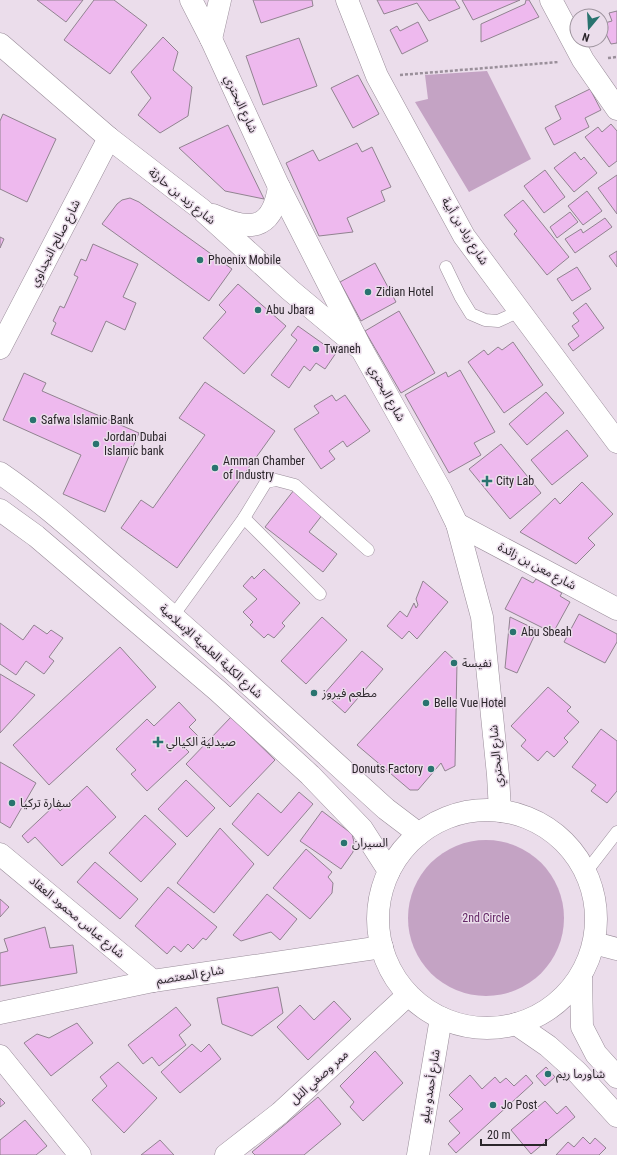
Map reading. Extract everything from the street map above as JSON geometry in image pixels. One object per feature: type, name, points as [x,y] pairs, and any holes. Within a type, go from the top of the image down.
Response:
[{"type":"street","name":"شارع البحتري","points":[[191,0],[211,39],[278,187],[362,350],[441,491],[457,524],[482,617],[498,768],[500,811]]},
{"type":"street","points":[[211,39],[220,0]]},
{"type":"street","name":"شارع زياد بن أبية","points":[[347,0],[377,76],[464,236],[617,442]]},
{"type":"street","points":[[551,0],[583,60],[617,109]]},
{"type":"street","name":"شارع زيد بن حارثة","points":[[0,44],[109,138],[201,209],[290,290],[362,350]]},
{"type":"street","name":"شارع صالح النجداوي","points":[[0,348],[109,138]]},
{"type":"street","points":[[201,209],[230,222],[252,226],[267,219],[273,211],[277,198],[278,187]]},
{"type":"street","name":"شارع الكلية العلمية الإسلامية","points":[[0,473],[45,506],[173,616],[386,809],[419,834]]},
{"type":"street","name":"شارع الكلية العلمية الإسلامية","points":[[0,510],[36,536],[218,690],[310,775],[362,829],[389,871]]},
{"type":"street","name":"شارع معن بن زائدة","points":[[457,524],[617,608]]},
{"type":"street","points":[[471,811],[500,811],[527,818],[551,831],[571,849],[586,872],[594,895],[597,919],[594,943],[589,960],[581,976],[564,997],[541,1014],[516,1024],[491,1028],[465,1026],[441,1018],[408,995],[392,973],[382,947],[378,928],[378,908],[382,889],[389,871],[402,850],[419,834],[444,819],[471,811]]},
{"type":"street","name":"شارع عباس محمود العقاد","points":[[0,854],[153,981]]},
{"type":"street","points":[[594,943],[617,949]]},
{"type":"street","name":"شارع المعتصم","points":[[0,1013],[153,981],[382,947]]},
{"type":"street","points":[[581,976],[582,1027],[596,1054],[617,1077]]},
{"type":"street","name":"ممر وصفي التل","points":[[226,1155],[280,1112],[408,995]]},
{"type":"street","name":"شارع أحمدو بيلو","points":[[418,1155],[441,1018]]},
{"type":"street","points":[[516,1024],[548,1046],[577,1072],[617,1116]]},
{"type":"street","points":[[0,1056],[80,1155]]},
{"type":"lane","points":[[446,267],[460,296],[471,314],[485,320],[498,321],[520,311]]},
{"type":"lane","points":[[173,616],[244,518],[266,482],[276,480],[295,485],[368,550]]},
{"type":"lane","points":[[244,518],[320,594]]},
{"type":"lane","points":[[586,872],[617,832]]},
{"type":"path","points":[[377,76],[583,60]]},
{"type":"green space","points":[[487,71],[531,159],[469,192],[415,102],[428,99],[425,75]]},
{"type":"green space","name":"2nd Circle","points":[[486,840],[516,846],[529,853],[541,863],[551,875],[558,888],[564,918],[558,948],[551,961],[541,973],[529,983],[516,990],[486,996],[456,990],[443,983],[431,973],[421,961],[414,948],[408,918],[414,888],[421,875],[431,863],[443,853],[456,846]]},
{"type":"building","points":[[37,0],[83,0],[66,22]]},
{"type":"building","points":[[94,0],[114,0],[147,25],[110,74],[64,40]]},
{"type":"building","points":[[253,0],[312,0],[313,6],[261,23]]},
{"type":"building","points":[[377,0],[455,0],[460,8],[429,21],[417,3],[384,14]]},
{"type":"building","points":[[462,0],[520,0],[473,20]]},
{"type":"building","points":[[526,0],[529,0],[539,17],[481,42],[481,24],[525,4]]},
{"type":"building","points":[[617,11],[617,43],[611,44],[609,40],[609,22],[612,21],[609,13]]},
{"type":"building","points":[[418,22],[428,41],[402,54],[390,30],[397,26],[400,31]]},
{"type":"building","points":[[163,37],[178,52],[173,70],[192,87],[188,116],[160,133],[138,115],[151,98],[131,72]]},
{"type":"building","points":[[299,38],[317,86],[263,105],[246,56]]},
{"type":"building","points":[[358,75],[379,114],[353,128],[331,88]]},
{"type":"building","points":[[590,89],[601,110],[585,118],[589,127],[554,145],[545,128],[561,119],[555,106]]},
{"type":"building","points":[[3,114],[56,139],[27,202],[0,189],[0,121]]},
{"type":"building","points":[[611,124],[617,131],[617,161],[609,167],[585,137],[598,127],[602,132]]},
{"type":"building","points":[[228,125],[264,199],[225,191],[179,148]]},
{"type":"building","points":[[357,143],[362,152],[372,147],[391,187],[381,191],[385,201],[347,218],[353,232],[319,236],[286,163],[313,150],[319,161]]},
{"type":"building","points":[[575,152],[581,160],[584,157],[597,173],[574,192],[554,168]]},
{"type":"building","points":[[545,170],[565,197],[544,213],[524,186]]},
{"type":"building","points":[[617,175],[617,214],[598,188]]},
{"type":"building","points":[[587,191],[602,211],[583,225],[568,206]]},
{"type":"building","points":[[130,198],[139,202],[232,269],[209,301],[102,224],[117,204],[122,200]]},
{"type":"building","points":[[523,200],[569,257],[547,275],[514,234],[517,231],[504,215]]},
{"type":"building","points":[[570,212],[578,222],[557,238],[550,227]]},
{"type":"building","points":[[605,218],[612,227],[575,253],[565,239],[581,229],[583,233]]},
{"type":"building","points":[[0,237],[4,239],[0,248]]},
{"type":"building","points":[[93,244],[138,264],[123,297],[136,303],[125,330],[106,321],[92,352],[51,334],[56,323],[53,321],[60,306],[64,308],[78,277],[74,275],[81,259],[86,261]]},
{"type":"building","points":[[617,251],[617,267],[609,256]]},
{"type":"building","name":"Zidian Hotel","points":[[375,263],[396,302],[361,321],[340,282]]},
{"type":"building","points":[[577,267],[591,289],[572,301],[557,279]]},
{"type":"building","points":[[238,284],[286,326],[244,374],[203,338],[226,312],[219,305]]},
{"type":"building","points":[[586,303],[604,328],[573,351],[568,344],[579,336],[572,326],[579,321],[573,313]]},
{"type":"building","points":[[399,311],[435,373],[401,393],[365,331]]},
{"type":"building","points":[[298,326],[336,353],[325,369],[316,363],[310,371],[304,366],[289,388],[271,375],[297,340],[291,335]]},
{"type":"building","points":[[513,342],[543,385],[504,413],[468,362],[484,350],[488,355],[498,347],[502,350]]},
{"type":"building","points":[[460,370],[495,432],[474,443],[481,455],[449,473],[405,395],[446,372],[448,377]]},
{"type":"building","name":"Jordan Dubai Islamic bank","points":[[24,373],[46,383],[42,391],[139,433],[105,512],[63,494],[81,455],[3,420]]},
{"type":"building","name":"Amman Chamber of Industry","points":[[205,382],[275,431],[177,568],[121,528],[141,500],[153,508],[205,435],[179,418]]},
{"type":"building","points":[[546,392],[564,413],[527,445],[509,424]]},
{"type":"building","points":[[332,395],[336,401],[345,395],[370,431],[347,447],[343,441],[329,451],[335,459],[321,469],[294,429],[319,413],[314,406]]},
{"type":"building","points":[[567,430],[588,456],[552,485],[531,460]]},
{"type":"building","points":[[501,444],[541,493],[510,519],[469,469]]},
{"type":"building","points":[[582,482],[613,514],[588,538],[595,545],[576,564],[520,532],[555,498],[560,504]]},
{"type":"building","points":[[294,490],[323,514],[309,532],[337,554],[323,572],[265,527]]},
{"type":"building","points":[[264,569],[300,603],[282,623],[285,626],[274,638],[268,634],[264,638],[250,625],[253,622],[243,612],[257,599],[243,586],[252,576],[254,579]]},
{"type":"building","points":[[522,577],[533,583],[536,579],[562,593],[560,596],[570,602],[553,633],[505,609]]},
{"type":"building","points":[[423,581],[448,602],[417,639],[409,631],[402,639],[387,626],[400,611],[407,617],[414,603],[416,608],[418,605],[416,599]]},
{"type":"building","points":[[579,614],[617,634],[617,642],[605,663],[564,642]]},
{"type":"building","points":[[322,617],[347,640],[306,684],[281,661]]},
{"type":"building","points":[[510,617],[537,630],[517,673],[505,668]]},
{"type":"building","points":[[0,623],[23,640],[34,625],[47,634],[51,630],[63,638],[49,657],[54,661],[44,674],[26,661],[16,675],[0,664]]},
{"type":"building","points":[[120,647],[156,687],[49,785],[13,745]]},
{"type":"building","points":[[362,651],[383,669],[345,713],[324,694]]},
{"type":"building","name":"Belle Vue Hotel","points":[[445,651],[457,662],[455,766],[445,771],[441,763],[418,790],[410,790],[357,745]]},
{"type":"building","points":[[0,674],[35,695],[0,733]]},
{"type":"building","points":[[548,687],[571,707],[567,711],[579,722],[564,738],[568,742],[554,757],[547,751],[538,761],[521,746],[526,740],[511,726]]},
{"type":"building","name":"صيدلية الكيالي","points":[[179,702],[196,720],[189,727],[198,736],[185,748],[189,752],[147,791],[131,774],[136,770],[116,749],[147,719],[154,726]]},
{"type":"building","points":[[231,717],[275,760],[230,807],[186,764]]},
{"type":"building","points":[[601,729],[617,741],[617,791],[607,803],[591,791],[596,785],[572,767]]},
{"type":"building","name":"سفارة تركيا","points":[[0,762],[36,783],[10,828],[0,822]]},
{"type":"building","points":[[186,780],[215,808],[187,837],[158,809]]},
{"type":"building","points":[[87,786],[116,817],[62,866],[35,837],[28,843],[22,836],[55,805],[60,811]]},
{"type":"building","points":[[299,792],[313,804],[268,856],[232,824],[258,793],[281,813]]},
{"type":"building","points":[[322,811],[352,834],[354,842],[353,852],[341,869],[300,841]]},
{"type":"building","points":[[145,815],[176,844],[141,882],[109,853]]},
{"type":"building","points":[[220,828],[254,864],[214,913],[177,883]]},
{"type":"building","points":[[306,849],[332,872],[328,877],[333,883],[332,893],[310,919],[273,888]]},
{"type":"building","points":[[95,862],[138,899],[120,919],[77,882]]},
{"type":"building","points":[[168,887],[217,927],[206,940],[203,938],[193,949],[188,944],[181,952],[174,946],[167,954],[135,926]]},
{"type":"building","points":[[267,894],[297,919],[280,940],[271,932],[241,941],[233,935]]},
{"type":"building","points":[[0,899],[9,907],[0,917]]},
{"type":"building","points":[[45,927],[50,948],[73,945],[77,973],[0,986],[0,953],[8,951],[4,939]]},
{"type":"building","points":[[278,987],[283,1013],[252,1036],[222,1024],[217,998]]},
{"type":"building","points":[[334,1001],[351,1019],[308,1060],[277,1027],[300,1005],[314,1020]]},
{"type":"building","points":[[176,1007],[191,1025],[179,1035],[186,1045],[159,1066],[152,1057],[143,1064],[128,1045]]},
{"type":"building","points":[[77,1023],[93,1043],[51,1076],[24,1043],[37,1034],[49,1038]]},
{"type":"building","points":[[192,1044],[201,1052],[209,1044],[221,1059],[180,1093],[161,1072]]},
{"type":"building","points":[[375,1051],[403,1083],[363,1121],[350,1107],[354,1102],[340,1086]]},
{"type":"building","points":[[118,1062],[157,1098],[124,1133],[92,1100],[107,1086],[100,1077]]},
{"type":"building","points":[[546,1067],[555,1077],[545,1086],[536,1076]]},
{"type":"building","points":[[470,1075],[482,1089],[495,1077],[500,1083],[506,1078],[514,1086],[526,1075],[533,1083],[456,1153],[448,1144],[460,1133],[449,1121],[463,1109],[449,1095]]},
{"type":"building","points":[[318,1097],[341,1124],[304,1155],[255,1155],[252,1152]]},
{"type":"building","points":[[0,1098],[5,1103],[0,1107]]},
{"type":"building","points":[[545,1101],[557,1114],[566,1106],[575,1117],[531,1154],[511,1130]]},
{"type":"building","points":[[25,1120],[47,1146],[36,1155],[0,1155],[0,1140]]},
{"type":"building","points":[[583,1137],[590,1144],[595,1138],[606,1148],[599,1155],[556,1155],[568,1142],[574,1147]]},
{"type":"building","points":[[160,1140],[174,1155],[141,1155]]},
{"type":"place","name":"Phoenix Mobile","points":[[200,260]]},
{"type":"place","name":"Zidian Hotel","points":[[368,292]]},
{"type":"place","name":"Abu Jbara","points":[[258,310]]},
{"type":"place","name":"Twaneh","points":[[316,349]]},
{"type":"place","name":"Safwa Islamic Bank","points":[[33,420]]},
{"type":"place","name":"Jordan Dubai Islamic bank","points":[[96,444]]},
{"type":"place","name":"Amman Chamber of Industry","points":[[215,468]]},
{"type":"place","name":"City Lab","points":[[487,481]]},
{"type":"place","name":"Abu Sbeah","points":[[513,632]]},
{"type":"place","name":"نفيسة","points":[[454,663]]},
{"type":"place","name":"مطعم فيروز","points":[[314,693]]},
{"type":"place","name":"Belle Vue Hotel","points":[[426,703]]},
{"type":"place","name":"صيدلية الكيالي","points":[[158,742]]},
{"type":"place","name":"Donuts Factory","points":[[431,769]]},
{"type":"place","name":"سفارة تركيا","points":[[12,803]]},
{"type":"place","name":"السيران","points":[[344,843]]},
{"type":"place","name":"شاورما ريم","points":[[548,1074]]},
{"type":"place","name":"Jo Post","points":[[493,1105]]}]
